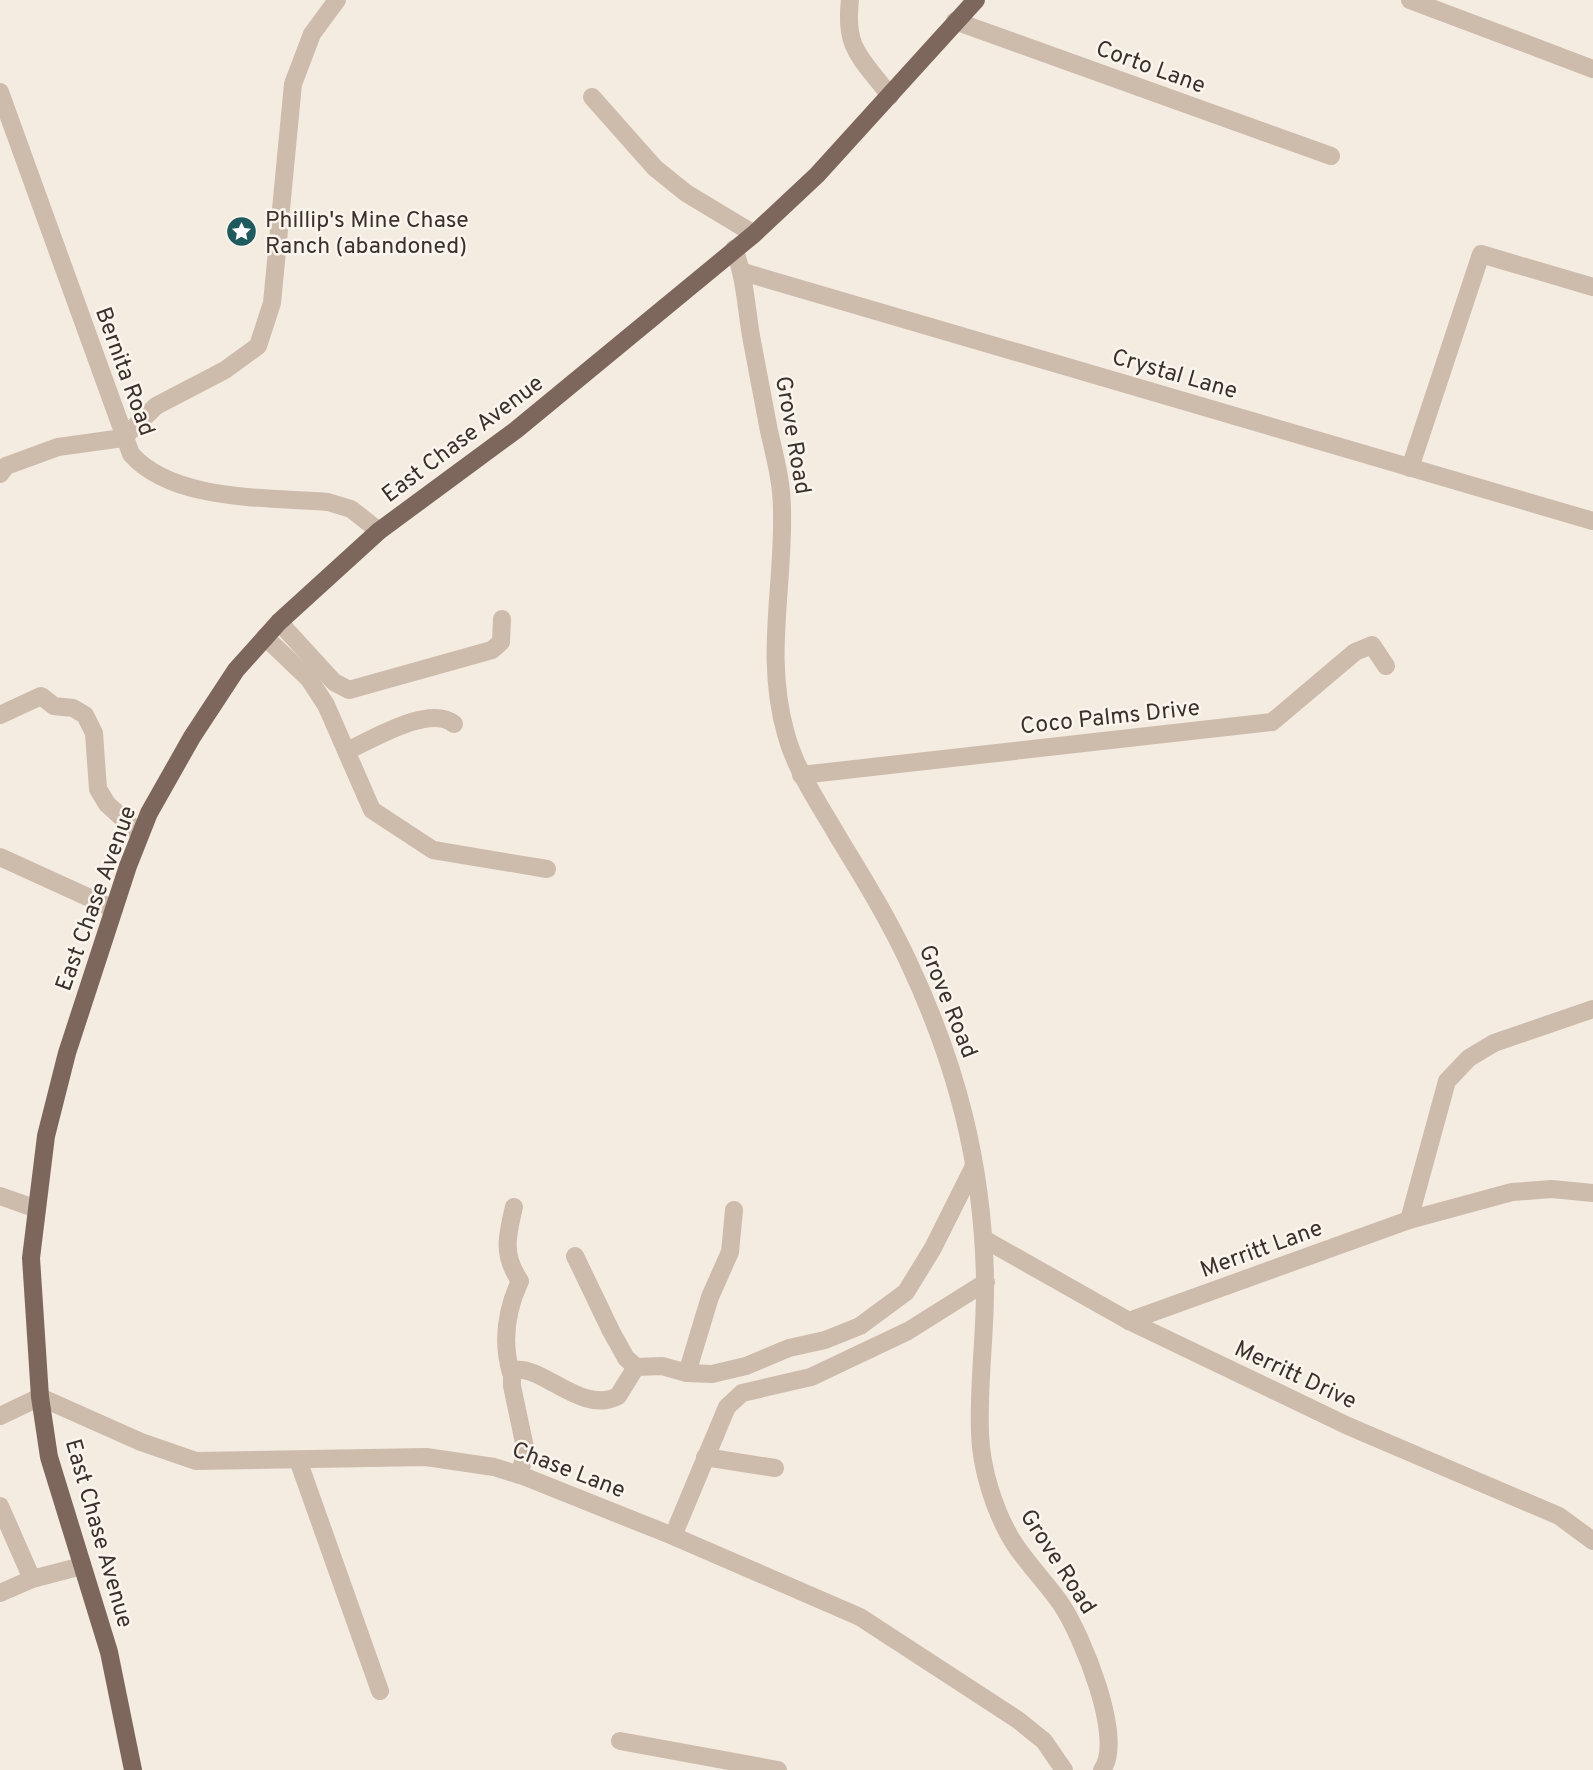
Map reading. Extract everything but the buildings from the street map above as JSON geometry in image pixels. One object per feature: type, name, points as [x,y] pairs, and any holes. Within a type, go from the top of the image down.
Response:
[{"type":"main road","name":"East Chase Avenue","points":[[133,1770],[114,1674],[49,1457],[40,1397],[31,1258],[46,1136],[66,1053],[140,834],[192,737],[236,670],[279,622],[379,531],[516,430],[754,234],[817,175],[976,0]]},
{"type":"street","points":[[0,474],[6,466],[58,447],[123,438],[156,406],[185,388],[225,370],[258,345],[272,303],[293,84],[312,34],[337,0]]},
{"type":"street","points":[[850,0],[847,27],[852,45],[890,96]]},
{"type":"street","points":[[1410,0],[1593,69]]},
{"type":"street","name":"Corto Lane","points":[[956,21],[1331,156]]},
{"type":"street","name":"Bernita Road","points":[[0,92],[123,438],[144,469],[188,489],[328,502],[351,509],[379,531]]},
{"type":"street","points":[[592,97],[656,168],[686,193],[754,234]]},
{"type":"street","name":"Grove Road","points":[[734,249],[743,272],[751,332],[780,477],[782,509],[774,672],[786,735],[801,775],[868,886],[907,960],[930,1011],[963,1103],[984,1239],[986,1282],[978,1391],[980,1442],[995,1503],[1013,1541],[1063,1607],[1077,1634],[1109,1724],[1110,1755],[1102,1770]]},
{"type":"street","points":[[1410,468],[1481,254],[1593,287]]},
{"type":"street","name":"Crystal Lane","points":[[743,272],[1593,521]]},
{"type":"street","points":[[279,622],[334,682],[349,690],[492,650],[501,642],[502,619]]},
{"type":"street","points":[[265,637],[309,679],[326,705],[372,810],[433,850],[547,869]]},
{"type":"street","name":"Coco Palms Drive","points":[[801,775],[1272,722],[1355,652],[1371,645],[1386,666]]},
{"type":"street","points":[[0,715],[41,696],[54,706],[73,708],[85,715],[94,733],[98,789],[107,804],[140,834]]},
{"type":"street","points":[[347,751],[406,724],[433,716],[446,717],[454,724]]},
{"type":"street","points":[[0,857],[114,909]]},
{"type":"street","points":[[1409,1220],[1447,1081],[1469,1058],[1494,1043],[1593,1009]]},
{"type":"street","points":[[575,1256],[611,1331],[626,1358],[636,1367],[662,1366],[687,1374],[712,1374],[747,1366],[789,1348],[825,1340],[860,1325],[906,1292],[933,1248],[974,1166]]},
{"type":"street","name":"Merritt Lane","points":[[1129,1321],[1409,1220],[1512,1192],[1552,1189],[1593,1193]]},
{"type":"street","points":[[0,1195],[37,1209]]},
{"type":"street","points":[[514,1207],[507,1236],[508,1264],[520,1280],[507,1314],[504,1351],[511,1373],[526,1452],[519,1475]]},
{"type":"street","points":[[687,1374],[709,1297],[730,1252],[734,1210]]},
{"type":"street","name":"Merritt Drive","points":[[984,1239],[1129,1321],[1339,1422],[1559,1516],[1593,1541]]},
{"type":"street","points":[[673,1536],[727,1407],[742,1393],[811,1377],[908,1331],[986,1282]]},
{"type":"street","points":[[511,1373],[526,1370],[573,1393],[599,1402],[618,1396],[636,1367]]},
{"type":"street","points":[[0,1416],[40,1397]]},
{"type":"street","name":"Chase Lane","points":[[40,1397],[141,1442],[196,1461],[426,1457],[494,1467],[519,1475],[673,1536],[860,1617],[1018,1720],[1044,1741],[1064,1770]]},
{"type":"street","points":[[705,1457],[775,1468]]},
{"type":"street","points":[[298,1460],[380,1691]]},
{"type":"street","points":[[0,1506],[32,1579]]},
{"type":"street","points":[[0,1593],[32,1579],[82,1566]]},
{"type":"street","points":[[620,1741],[778,1770]]},
{"type":"place","name":"Phillip's Mine Chase Ranch (abandoned)","points":[[242,232]]}]
